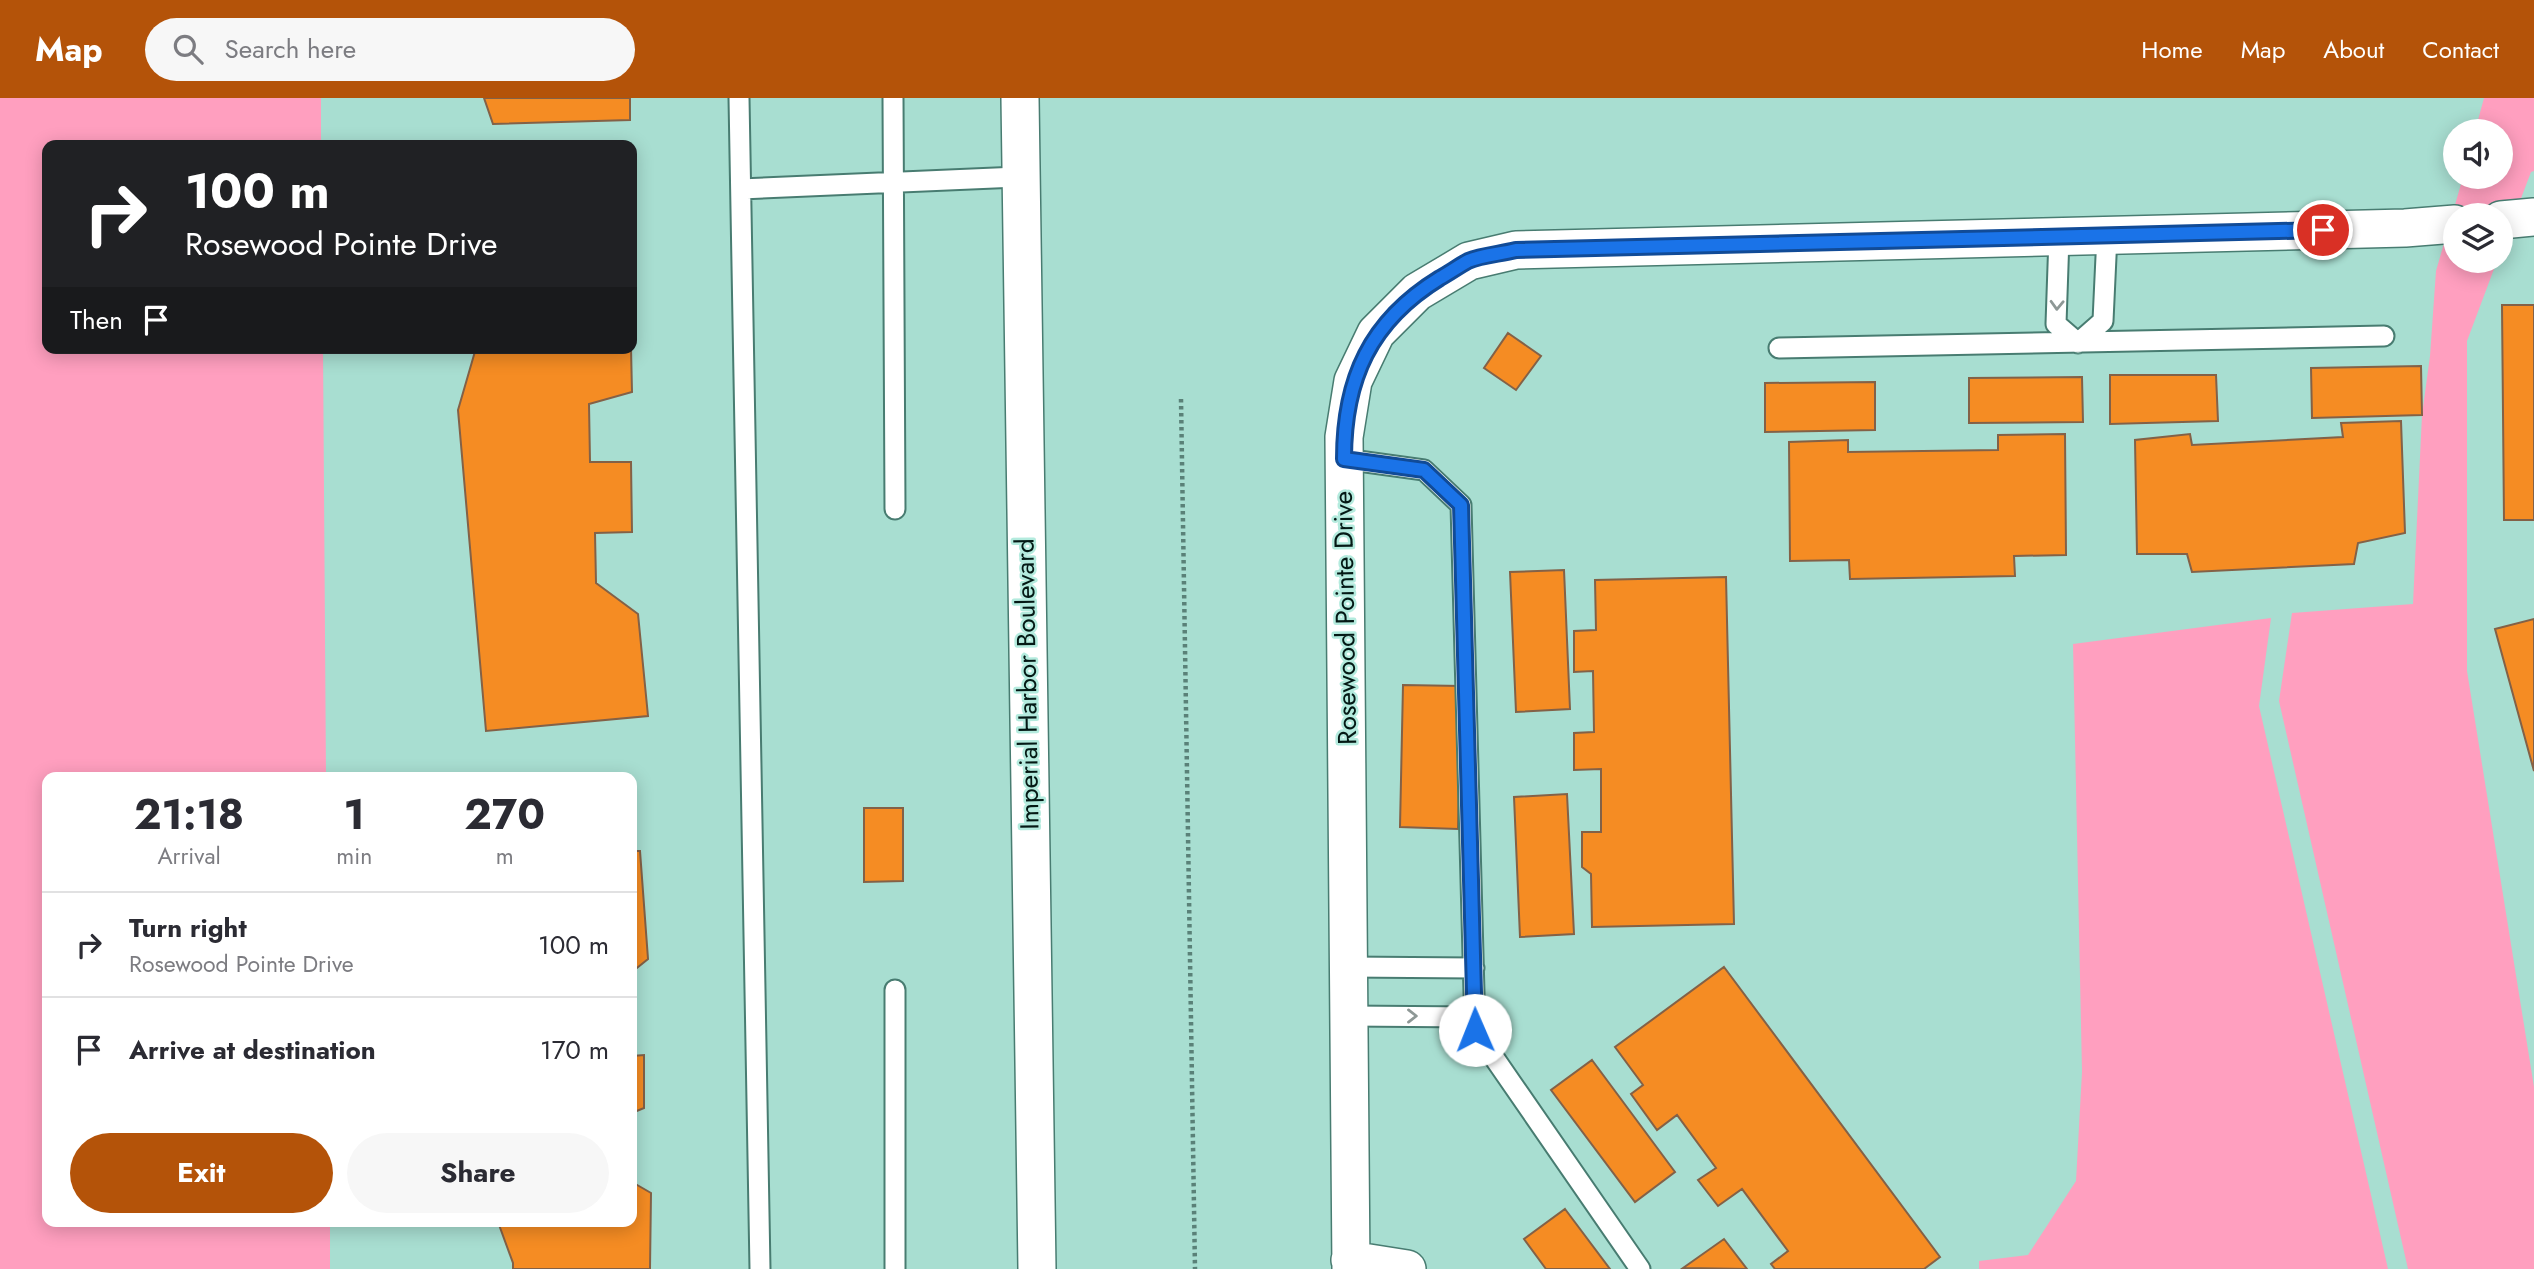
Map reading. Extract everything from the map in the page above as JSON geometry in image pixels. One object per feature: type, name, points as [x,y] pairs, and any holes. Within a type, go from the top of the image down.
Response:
[{"type":"street","name":"Imperial Harbor Boulevard","points":[[1020,98],[1037,1269]]},
{"type":"street","points":[[2513,219],[2534,217]]},
{"type":"street","name":"Rosewood Pointe Drive","points":[[1407,1269],[1351,1264],[1344,437],[1353,381],[1376,333],[1417,292],[1469,261],[1516,250],[2443,225]]},
{"type":"lane","points":[[739,98],[760,1269]]},
{"type":"lane","points":[[893,98],[895,509]]},
{"type":"lane","points":[[741,189],[1020,177]]},
{"type":"lane","points":[[2078,343],[2103,321],[2107,235]]},
{"type":"lane","points":[[2059,237],[2056,324],[2078,343]]},
{"type":"lane","points":[[1779,348],[2384,336]]},
{"type":"lane","points":[[1344,459],[1424,470],[1461,505],[1475,1030],[1640,1269]]},
{"type":"lane","points":[[1349,967],[1474,968]]},
{"type":"lane","points":[[895,990],[895,1269]]},
{"type":"lane","points":[[1349,1016],[1475,1017]]},
{"type":"path","points":[[1181,398],[1195,1269]]},
{"type":"shaded area","points":[[0,98],[321,98],[321,140],[42,140],[42,354],[323,354],[326,772],[42,772],[42,1227],[330,1227],[330,1269],[0,1269]]},
{"type":"shaded area","points":[[2484,98],[2534,98],[2534,171],[2531,172],[2513,219],[2513,203],[2456,203],[2460,189],[2513,189],[2513,119],[2478,119]]},
{"type":"shaded area","points":[[2443,247],[2443,273],[2492,273],[2467,341],[2467,671],[2534,1087],[2534,1269],[2408,1269],[2279,701],[2292,613],[2413,604],[2422,415],[2430,356],[2436,271]]},
{"type":"shaded area","points":[[2271,618],[2259,706],[2388,1269],[1979,1269],[1979,1261],[2028,1255],[2076,1181],[2082,1072],[2073,644]]},
{"type":"building","points":[[484,98],[630,98],[630,120],[493,124]]},
{"type":"building","points":[[2502,305],[2534,305],[2534,520],[2504,520]]},
{"type":"building","points":[[1508,333],[1541,356],[1516,390],[1484,368]]},
{"type":"building","points":[[474,354],[631,354],[632,392],[589,404],[590,462],[631,462],[632,532],[595,533],[596,583],[638,614],[648,716],[486,731],[458,410]]},
{"type":"building","points":[[2421,366],[2422,415],[2312,418],[2311,368]]},
{"type":"building","points":[[2110,375],[2216,375],[2218,421],[2110,424]]},
{"type":"building","points":[[2082,377],[2083,422],[1969,423],[1969,378]]},
{"type":"building","points":[[1875,382],[1875,430],[1765,432],[1765,383]]},
{"type":"building","points":[[2401,421],[2405,533],[2358,543],[2354,564],[2192,572],[2187,554],[2137,554],[2135,440],[2190,434],[2192,445],[2343,437],[2341,423]]},
{"type":"building","points":[[2065,434],[2066,555],[2014,556],[2015,576],[1850,579],[1849,560],[1790,561],[1789,442],[1848,440],[1848,452],[1998,450],[1998,435]]},
{"type":"building","points":[[1564,570],[1570,709],[1516,712],[1510,572]]},
{"type":"building","points":[[1726,577],[1734,924],[1592,927],[1591,874],[1582,867],[1582,832],[1601,832],[1601,769],[1574,770],[1574,733],[1594,732],[1593,671],[1574,672],[1574,631],[1596,630],[1595,580]]},
{"type":"building","points":[[2534,619],[2534,771],[2495,629]]},
{"type":"building","points":[[1403,685],[1461,686],[1458,829],[1400,827]]},
{"type":"building","points":[[1567,794],[1574,934],[1520,937],[1514,797]]},
{"type":"building","points":[[864,808],[903,808],[903,881],[864,882]]},
{"type":"building","points":[[637,851],[640,851],[648,959],[637,968]]},
{"type":"building","points":[[1724,967],[1940,1257],[1924,1269],[1775,1269],[1771,1264],[1788,1251],[1742,1189],[1718,1206],[1698,1180],[1716,1168],[1677,1115],[1657,1130],[1631,1094],[1643,1085],[1615,1047]]},
{"type":"building","points":[[644,1055],[644,1108],[637,1111],[637,1056]]},
{"type":"building","points":[[1592,1060],[1675,1172],[1635,1202],[1551,1090]]},
{"type":"building","points":[[637,1185],[651,1193],[650,1269],[513,1269],[500,1227],[637,1227]]},
{"type":"building","points":[[1565,1209],[1610,1269],[1546,1269],[1524,1239]]},
{"type":"building","points":[[1724,1239],[1747,1269],[1683,1268]]},
{"type":"route","points":[[1475,1030],[1461,505],[1424,470],[1344,459],[1344,437],[1353,381],[1376,333],[1417,292],[1469,261],[1516,250],[2323,230]]}]
